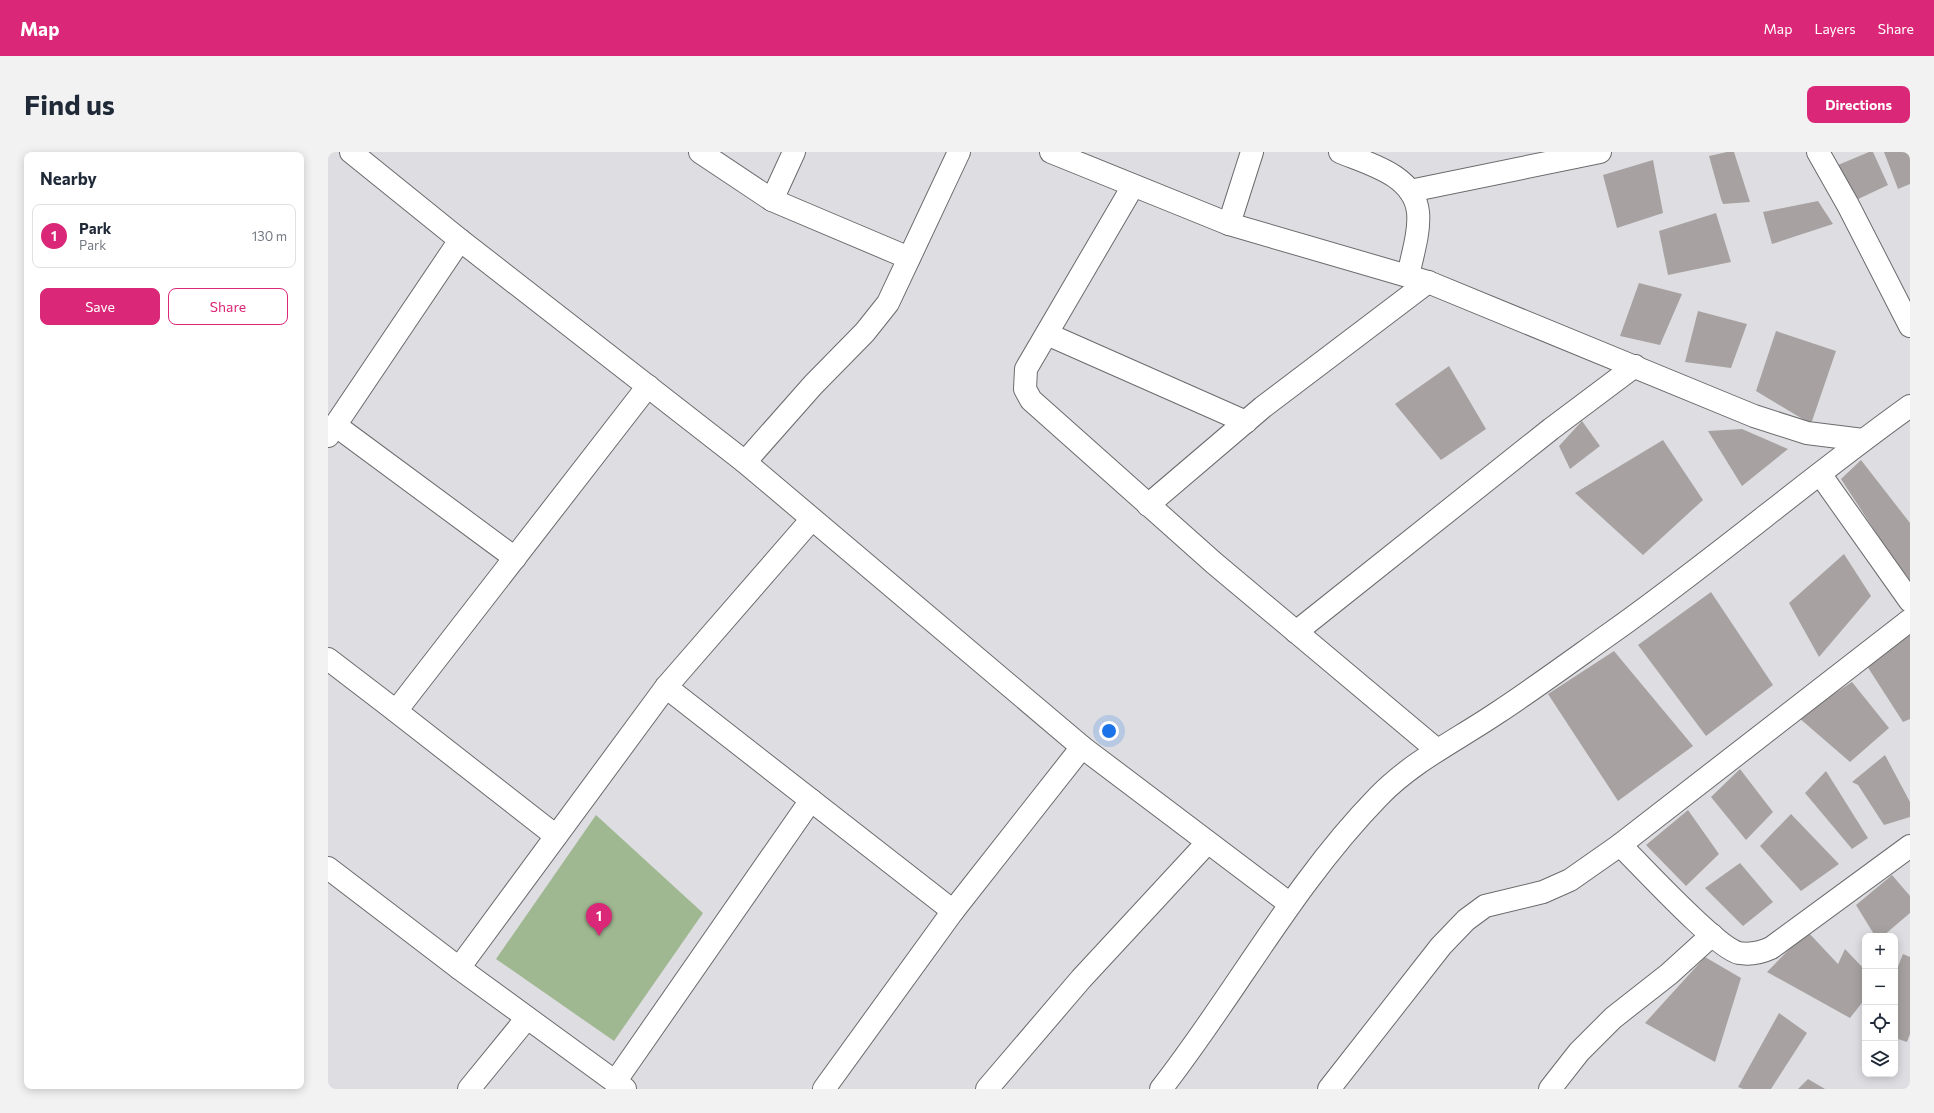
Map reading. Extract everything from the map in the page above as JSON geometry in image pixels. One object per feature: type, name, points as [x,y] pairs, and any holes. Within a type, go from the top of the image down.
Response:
[{"type":"street","points":[[351,152],[460,240],[746,462],[1082,747],[1290,904]]},
{"type":"street","points":[[700,152],[772,200],[909,258]]},
{"type":"street","points":[[772,200],[794,152]]},
{"type":"street","points":[[746,462],[813,385],[888,303],[959,152]]},
{"type":"street","points":[[1051,152],[1229,224],[1418,279],[1635,366],[1706,398],[1754,416],[1807,433],[1863,440]]},
{"type":"street","points":[[1229,224],[1252,152]]},
{"type":"street","points":[[1340,152],[1380,168],[1403,183],[1410,191],[1418,213],[1418,279]]},
{"type":"street","points":[[1410,191],[1600,152]]},
{"type":"street","points":[[1818,152],[1848,205],[1910,326]]},
{"type":"street","points":[[1133,186],[1026,369],[1025,388],[1031,400],[1148,505],[1437,750]]},
{"type":"street","points":[[460,240],[332,431],[515,558]]},
{"type":"street","points":[[1148,505],[1263,406],[1418,279]]},
{"type":"street","points":[[1047,334],[1246,422]]},
{"type":"street","points":[[1296,632],[1551,429],[1635,366]]},
{"type":"street","points":[[396,711],[648,386]]},
{"type":"street","points":[[1161,1089],[1184,1060],[1290,904],[1344,832],[1403,774],[1437,750],[1497,713],[1623,625],[1863,440],[1910,406]]},
{"type":"street","points":[[1820,474],[1910,601]]},
{"type":"street","points":[[459,968],[666,687],[812,519]]},
{"type":"street","points":[[1330,1089],[1441,946],[1466,920],[1485,906],[1544,892],[1570,880],[1620,845],[1910,620]]},
{"type":"street","points":[[328,659],[556,836]]},
{"type":"street","points":[[666,687],[953,912]]},
{"type":"street","points":[[824,1089],[953,912],[1082,747]]},
{"type":"street","points":[[328,868],[459,968],[620,1086],[811,800]]},
{"type":"street","points":[[987,1089],[1081,979],[1207,842]]},
{"type":"street","points":[[1620,845],[1712,935],[1737,953],[1758,954],[1771,948],[1910,846]]},
{"type":"street","points":[[1550,1089],[1579,1052],[1613,1018],[1669,974],[1712,935]]},
{"type":"street","points":[[468,1089],[528,1018]]},
{"type":"green space","points":[[596,815],[703,913],[614,1041],[496,959]]},
{"type":"building","points":[[1734,152],[1750,202],[1723,204],[1709,156]]},
{"type":"building","points":[[1869,152],[1873,152],[1888,185],[1854,201],[1838,165]]},
{"type":"building","points":[[1884,152],[1910,152],[1910,184],[1898,189]]},
{"type":"building","points":[[1653,160],[1663,213],[1617,228],[1603,175]]},
{"type":"building","points":[[1818,201],[1833,224],[1772,244],[1763,212]]},
{"type":"building","points":[[1716,213],[1731,262],[1668,275],[1659,231]]},
{"type":"building","points":[[1639,283],[1682,294],[1660,345],[1620,336]]},
{"type":"building","points":[[1698,311],[1747,324],[1731,368],[1685,362]]},
{"type":"building","points":[[1776,331],[1836,351],[1811,424],[1756,391]]},
{"type":"building","points":[[1449,366],[1486,429],[1441,460],[1395,404]]},
{"type":"building","points":[[1582,421],[1600,446],[1570,469],[1559,446]]},
{"type":"building","points":[[1742,429],[1788,449],[1742,486],[1708,431]]},
{"type":"building","points":[[1663,440],[1703,500],[1643,555],[1575,493]]},
{"type":"building","points":[[1861,460],[1910,523],[1910,585],[1841,479]]},
{"type":"building","points":[[1844,554],[1871,596],[1819,657],[1789,603]]},
{"type":"building","points":[[1711,592],[1773,685],[1706,736],[1638,645]]},
{"type":"building","points":[[1910,635],[1910,719],[1903,722],[1867,666]]},
{"type":"building","points":[[1614,651],[1693,746],[1618,801],[1548,694]]},
{"type":"building","points":[[1852,682],[1889,728],[1850,762],[1798,717]]},
{"type":"building","points":[[1885,755],[1910,802],[1910,817],[1884,825],[1858,785],[1852,782]]},
{"type":"building","points":[[1740,769],[1773,812],[1746,840],[1711,797]]},
{"type":"building","points":[[1826,771],[1868,838],[1852,849],[1805,793]]},
{"type":"building","points":[[1688,810],[1719,854],[1686,886],[1646,845]]},
{"type":"building","points":[[1791,814],[1839,864],[1801,891],[1760,846]]},
{"type":"building","points":[[1740,863],[1773,902],[1743,926],[1705,888]]},
{"type":"building","points":[[1892,875],[1910,896],[1910,913],[1887,933],[1873,933],[1856,905]]},
{"type":"building","points":[[1807,931],[1838,964],[1845,949],[1862,967],[1862,1003],[1850,1018],[1767,972]]},
{"type":"building","points":[[1903,954],[1910,957],[1910,1034],[1907,1042],[1898,1039],[1898,966]]},
{"type":"building","points":[[1705,957],[1741,978],[1715,1062],[1645,1023]]},
{"type":"building","points":[[1779,1013],[1807,1033],[1771,1089],[1743,1089],[1738,1087]]},
{"type":"building","points":[[1808,1079],[1825,1089],[1798,1089]]},
{"type":"place","name":"Park","points":[[599,936]]}]
